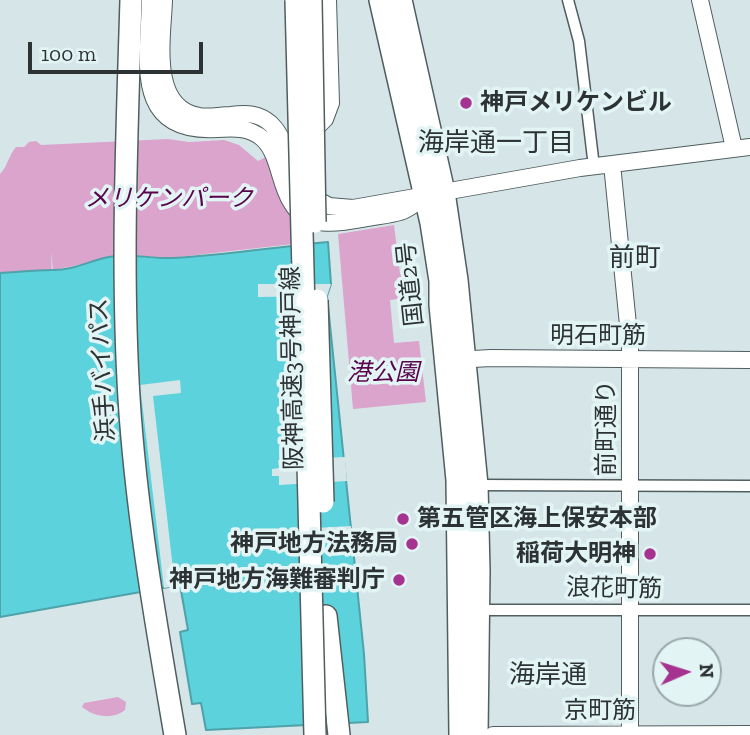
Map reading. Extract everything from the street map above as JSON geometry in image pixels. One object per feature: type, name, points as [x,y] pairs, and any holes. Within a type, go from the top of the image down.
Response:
[{"type":"highway","name":"浜手バイパス","points":[[128,0],[125,233],[129,400],[140,510],[173,735]]},
{"type":"highway","name":"阪神高速3号神戸線","points":[[296,0],[318,615],[330,735]]},
{"type":"highway","name":"阪神高速3号神戸線","points":[[311,0],[318,615],[315,735]]},
{"type":"highway","name":"国道2号","points":[[380,0],[434,195]]},
{"type":"highway","name":"国道2号","points":[[401,0],[434,195],[436,252],[477,485],[477,735]]},
{"type":"highway","name":"国道2号","points":[[456,360],[460,735]]},
{"type":"highway","points":[[305,735],[318,615]]},
{"type":"highway","points":[[318,615],[339,735]]},
{"type":"street","points":[[150,0],[156,47],[169,97],[179,107],[198,116],[246,114],[261,117],[278,132],[304,190],[329,206],[353,208],[612,164],[742,148],[700,0]]},
{"type":"street","points":[[164,0],[149,86],[161,114],[187,128],[244,129],[261,137],[269,147],[290,202],[308,219],[320,223],[402,212],[434,195]]},
{"type":"street","points":[[288,155],[322,122],[331,107],[328,0]]},
{"type":"street","points":[[568,0],[579,41],[594,167]]},
{"type":"street","name":"前町通り","points":[[612,164],[630,359],[630,734]]},
{"type":"street","name":"明石町筋","points":[[456,360],[750,360]]},
{"type":"street","points":[[477,485],[750,486]]},
{"type":"street","name":"浪花町筋","points":[[478,610],[750,610]]},
{"type":"street","name":"京町筋","points":[[493,735],[750,734]]},
{"type":"green space","name":"メリケンパーク","points":[[168,139],[189,142],[224,140],[239,145],[258,161],[266,157],[292,220],[293,244],[170,258],[132,255],[108,257],[53,270],[51,252],[52,278],[0,282],[0,174],[16,147],[24,147],[29,142],[36,141],[41,145]]},
{"type":"green space","name":"港公園","points":[[394,225],[400,274],[412,273],[415,297],[390,300],[394,343],[419,341],[426,402],[353,409],[338,234]]},
{"type":"green space","points":[[118,697],[126,702],[125,710],[115,715],[98,715],[82,707],[84,703]]},
{"type":"water","points":[[328,242],[331,284],[327,296],[364,654],[368,722],[206,730],[201,703],[192,704],[180,632],[188,630],[180,585],[0,617],[0,273],[67,269],[117,256],[173,258]]},
{"type":"pier","points":[[258,284],[331,284],[327,296],[258,297]]},
{"type":"pier","points":[[180,380],[181,393],[153,396],[175,586],[164,588],[140,385]]},
{"type":"pier","points":[[345,457],[347,481],[279,485],[279,476],[272,476],[272,469],[279,468],[278,460]]},
{"type":"pier","points":[[351,526],[352,540],[282,543],[282,530]]},
{"type":"place","name":"神戸メリケンビル","points":[[466,103]]},
{"type":"place","name":"第五管区海上保安本部","points":[[403,519]]},
{"type":"place","name":"神戸地方法務局","points":[[412,544]]},
{"type":"place","name":"稲荷大明神","points":[[650,554]]},
{"type":"place","name":"神戸地方海難審判庁","points":[[399,580]]},
{"type":"district","name":"海岸通一丁目","points":[[496,144]]},
{"type":"district","name":"前町","points":[[635,259]]},
{"type":"district","name":"海岸通","points":[[548,676]]}]
